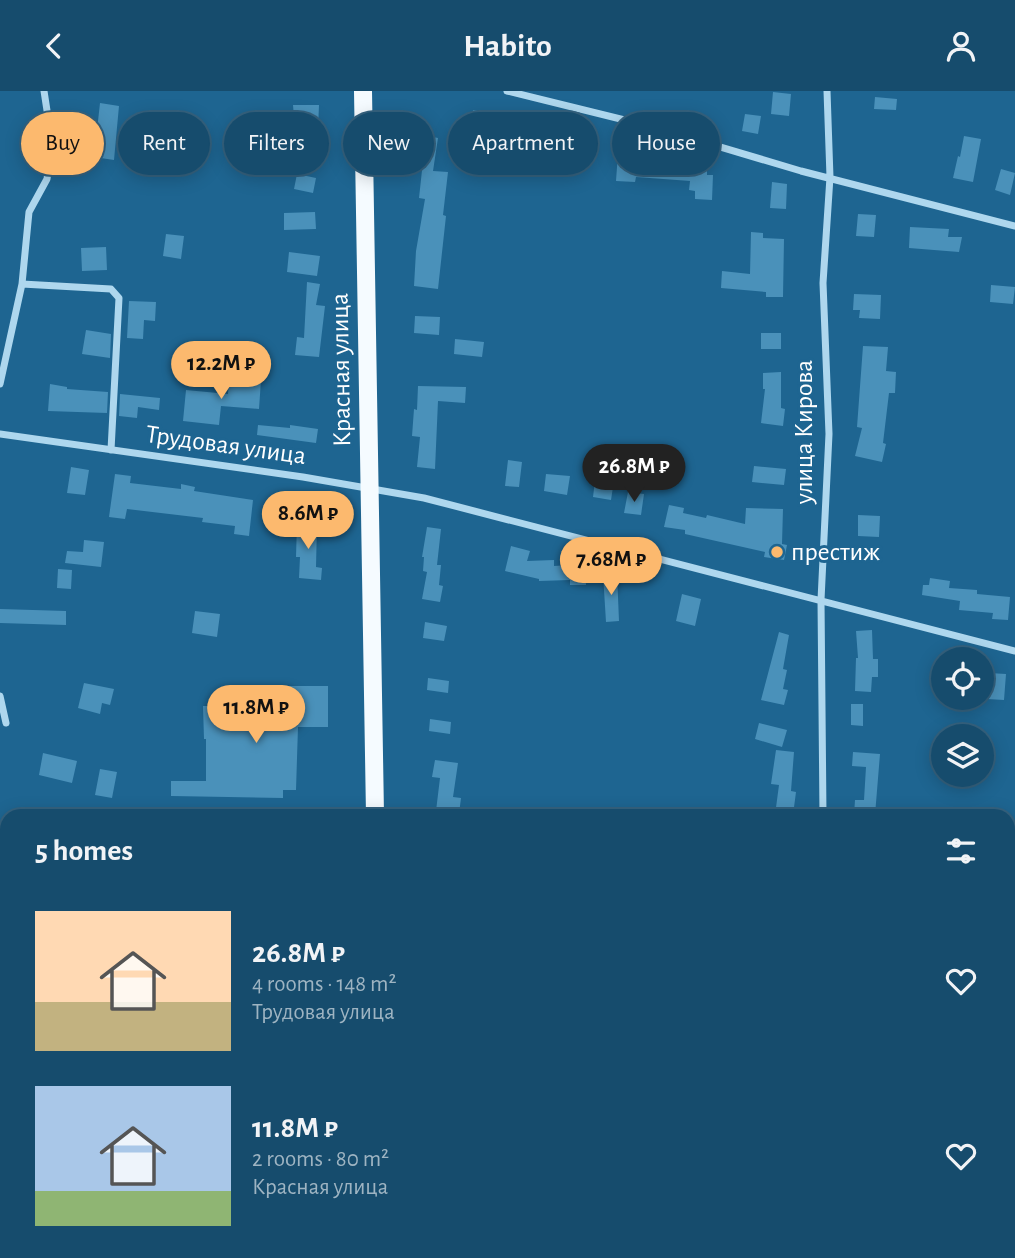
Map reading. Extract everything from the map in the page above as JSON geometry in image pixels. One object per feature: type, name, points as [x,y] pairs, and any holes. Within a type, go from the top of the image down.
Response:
[{"type":"main road","name":"Красная улица","points":[[363,91],[375,809]]},
{"type":"street","points":[[0,384],[22,284],[29,212],[47,179],[52,143],[44,91]]},
{"type":"street","points":[[507,91],[653,127],[801,171],[1015,226]]},
{"type":"street","name":"улица Кирова","points":[[823,809],[821,600],[829,434],[823,283],[830,177],[827,91]]},
{"type":"street","points":[[22,284],[111,289],[119,298],[111,450]]},
{"type":"street","name":"Трудовая улица","points":[[0,434],[424,498],[1015,651]]},
{"type":"street","points":[[0,696],[6,723]]},
{"type":"building","points":[[773,92],[791,94],[789,116],[771,114]]},
{"type":"building","points":[[875,97],[897,99],[896,110],[874,109]]},
{"type":"building","points":[[100,103],[119,106],[114,160],[104,158],[104,112],[99,112]]},
{"type":"building","points":[[293,105],[319,105],[319,112],[294,112]]},
{"type":"building","points":[[745,114],[761,116],[758,134],[742,131]]},
{"type":"building","points":[[964,136],[981,139],[973,182],[953,178]]},
{"type":"building","points":[[434,137],[438,138],[434,164]]},
{"type":"building","points":[[1001,169],[1015,173],[1010,195],[995,190]]},
{"type":"building","points":[[434,171],[448,172],[438,289],[414,286],[416,251],[425,199],[419,198],[422,175],[434,175]]},
{"type":"building","points":[[297,175],[316,178],[313,193],[294,189]]},
{"type":"building","points":[[616,175],[713,175],[712,200],[695,199],[695,191],[689,190],[690,181],[636,177],[635,182],[616,181]]},
{"type":"building","points":[[772,182],[787,184],[786,209],[770,208]]},
{"type":"building","points":[[315,212],[316,229],[284,230],[284,213]]},
{"type":"building","points":[[858,214],[876,215],[874,237],[856,236]]},
{"type":"building","points":[[910,227],[949,229],[948,237],[962,237],[959,252],[909,248]]},
{"type":"building","points":[[751,232],[763,233],[763,238],[784,239],[783,297],[766,297],[766,292],[721,288],[722,271],[750,274]]},
{"type":"building","points":[[166,234],[184,236],[181,259],[163,256]]},
{"type":"building","points":[[106,247],[107,270],[82,271],[81,248]]},
{"type":"building","points":[[289,252],[320,256],[317,276],[287,272]]},
{"type":"building","points":[[307,282],[320,284],[316,305],[325,306],[319,357],[295,355],[297,337],[304,338]]},
{"type":"building","points":[[991,285],[1015,287],[1013,304],[990,302]]},
{"type":"building","points":[[854,294],[881,295],[880,319],[859,318],[860,310],[853,310]]},
{"type":"building","points":[[129,301],[156,302],[155,321],[144,320],[143,339],[127,338]]},
{"type":"building","points":[[415,316],[440,317],[439,335],[414,333]]},
{"type":"building","points":[[86,330],[111,334],[110,358],[82,354]]},
{"type":"building","points":[[761,333],[781,333],[781,349],[761,349]]},
{"type":"building","points":[[455,339],[484,342],[482,357],[454,354]]},
{"type":"building","points":[[863,346],[888,347],[886,371],[896,372],[895,393],[889,393],[883,443],[886,444],[882,462],[855,456],[862,428],[857,427]]},
{"type":"building","points":[[781,372],[781,408],[785,409],[783,426],[761,423],[765,389],[763,373]]},
{"type":"building","points":[[229,378],[261,380],[259,409],[221,406],[219,425],[183,421],[186,390],[228,394]]},
{"type":"building","points":[[50,384],[67,389],[108,392],[107,413],[48,411]]},
{"type":"building","points":[[418,386],[466,387],[465,403],[438,401],[435,469],[417,467],[420,437],[412,436]]},
{"type":"building","points":[[120,394],[160,398],[159,410],[138,407],[137,418],[119,416]]},
{"type":"building","points":[[258,425],[290,428],[290,425],[318,429],[316,443],[257,435]]},
{"type":"building","points":[[508,460],[522,462],[519,487],[505,486]]},
{"type":"building","points":[[754,466],[786,469],[784,485],[752,482]]},
{"type":"building","points":[[71,467],[89,470],[85,495],[67,493]]},
{"type":"building","points":[[596,472],[615,474],[611,500],[593,497]]},
{"type":"building","points":[[115,474],[131,476],[130,483],[181,489],[181,484],[195,487],[194,491],[253,500],[249,536],[234,534],[235,526],[202,522],[203,518],[127,509],[125,519],[109,517]]},
{"type":"building","points":[[546,474],[570,476],[567,495],[544,491]]},
{"type":"building","points":[[628,492],[644,494],[641,515],[624,513]]},
{"type":"building","points":[[669,505],[684,508],[683,513],[706,518],[707,515],[745,524],[746,508],[783,509],[782,544],[787,545],[784,560],[764,557],[765,552],[685,534],[685,530],[664,527]]},
{"type":"building","points":[[858,515],[880,516],[879,537],[858,536]]},
{"type":"building","points":[[297,523],[317,524],[316,567],[322,568],[321,580],[299,578],[300,557],[296,557]]},
{"type":"building","points":[[427,527],[441,529],[437,565],[441,565],[439,585],[443,586],[440,602],[422,599],[427,572],[423,571],[422,557]]},
{"type":"building","points":[[84,540],[104,542],[101,567],[65,563],[67,551],[83,552]]},
{"type":"building","points":[[511,546],[530,551],[527,561],[554,560],[554,566],[585,564],[586,585],[570,585],[570,580],[539,581],[505,571]]},
{"type":"building","points":[[58,569],[72,570],[71,589],[57,588]]},
{"type":"building","points":[[617,573],[619,621],[606,622],[603,574]]},
{"type":"building","points":[[930,578],[950,581],[949,588],[977,590],[977,594],[1010,597],[1008,620],[992,619],[993,613],[959,610],[960,601],[922,595],[923,585],[929,585]]},
{"type":"building","points":[[682,594],[701,599],[695,626],[676,621]]},
{"type":"building","points":[[0,609],[66,611],[66,625],[0,623]]},
{"type":"building","points":[[195,611],[220,614],[217,637],[192,633]]},
{"type":"building","points":[[425,622],[447,626],[444,641],[423,638]]},
{"type":"building","points":[[872,630],[873,659],[878,659],[878,677],[872,677],[871,692],[855,691],[858,658],[856,631]]},
{"type":"building","points":[[779,632],[789,635],[783,669],[787,670],[783,689],[788,690],[784,705],[761,700]]},
{"type":"building","points":[[994,673],[1006,674],[1004,700],[994,699]]},
{"type":"building","points":[[428,678],[449,681],[448,693],[427,690]]},
{"type":"building","points":[[84,683],[114,689],[110,705],[102,703],[100,714],[78,708]]},
{"type":"building","points":[[279,686],[328,686],[328,727],[298,727],[296,790],[283,790],[283,798],[171,796],[171,781],[206,781],[203,706],[279,706]]},
{"type":"building","points":[[851,704],[863,704],[863,726],[851,725]]},
{"type":"building","points":[[430,719],[451,722],[450,734],[429,731]]},
{"type":"building","points":[[759,723],[787,730],[782,747],[755,739]]},
{"type":"building","points":[[776,750],[794,752],[791,791],[796,792],[794,809],[776,809],[779,785],[771,784]]},
{"type":"building","points":[[853,752],[880,754],[875,809],[854,809],[855,800],[864,800],[866,767],[852,766]]},
{"type":"building","points":[[43,753],[77,761],[72,783],[39,775]]},
{"type":"building","points":[[435,760],[458,763],[453,797],[461,798],[460,809],[436,809],[440,778],[432,777]]},
{"type":"building","points":[[100,769],[117,772],[112,798],[95,795]]},
{"type":"place","name":"престиж","points":[[777,552]]}]
